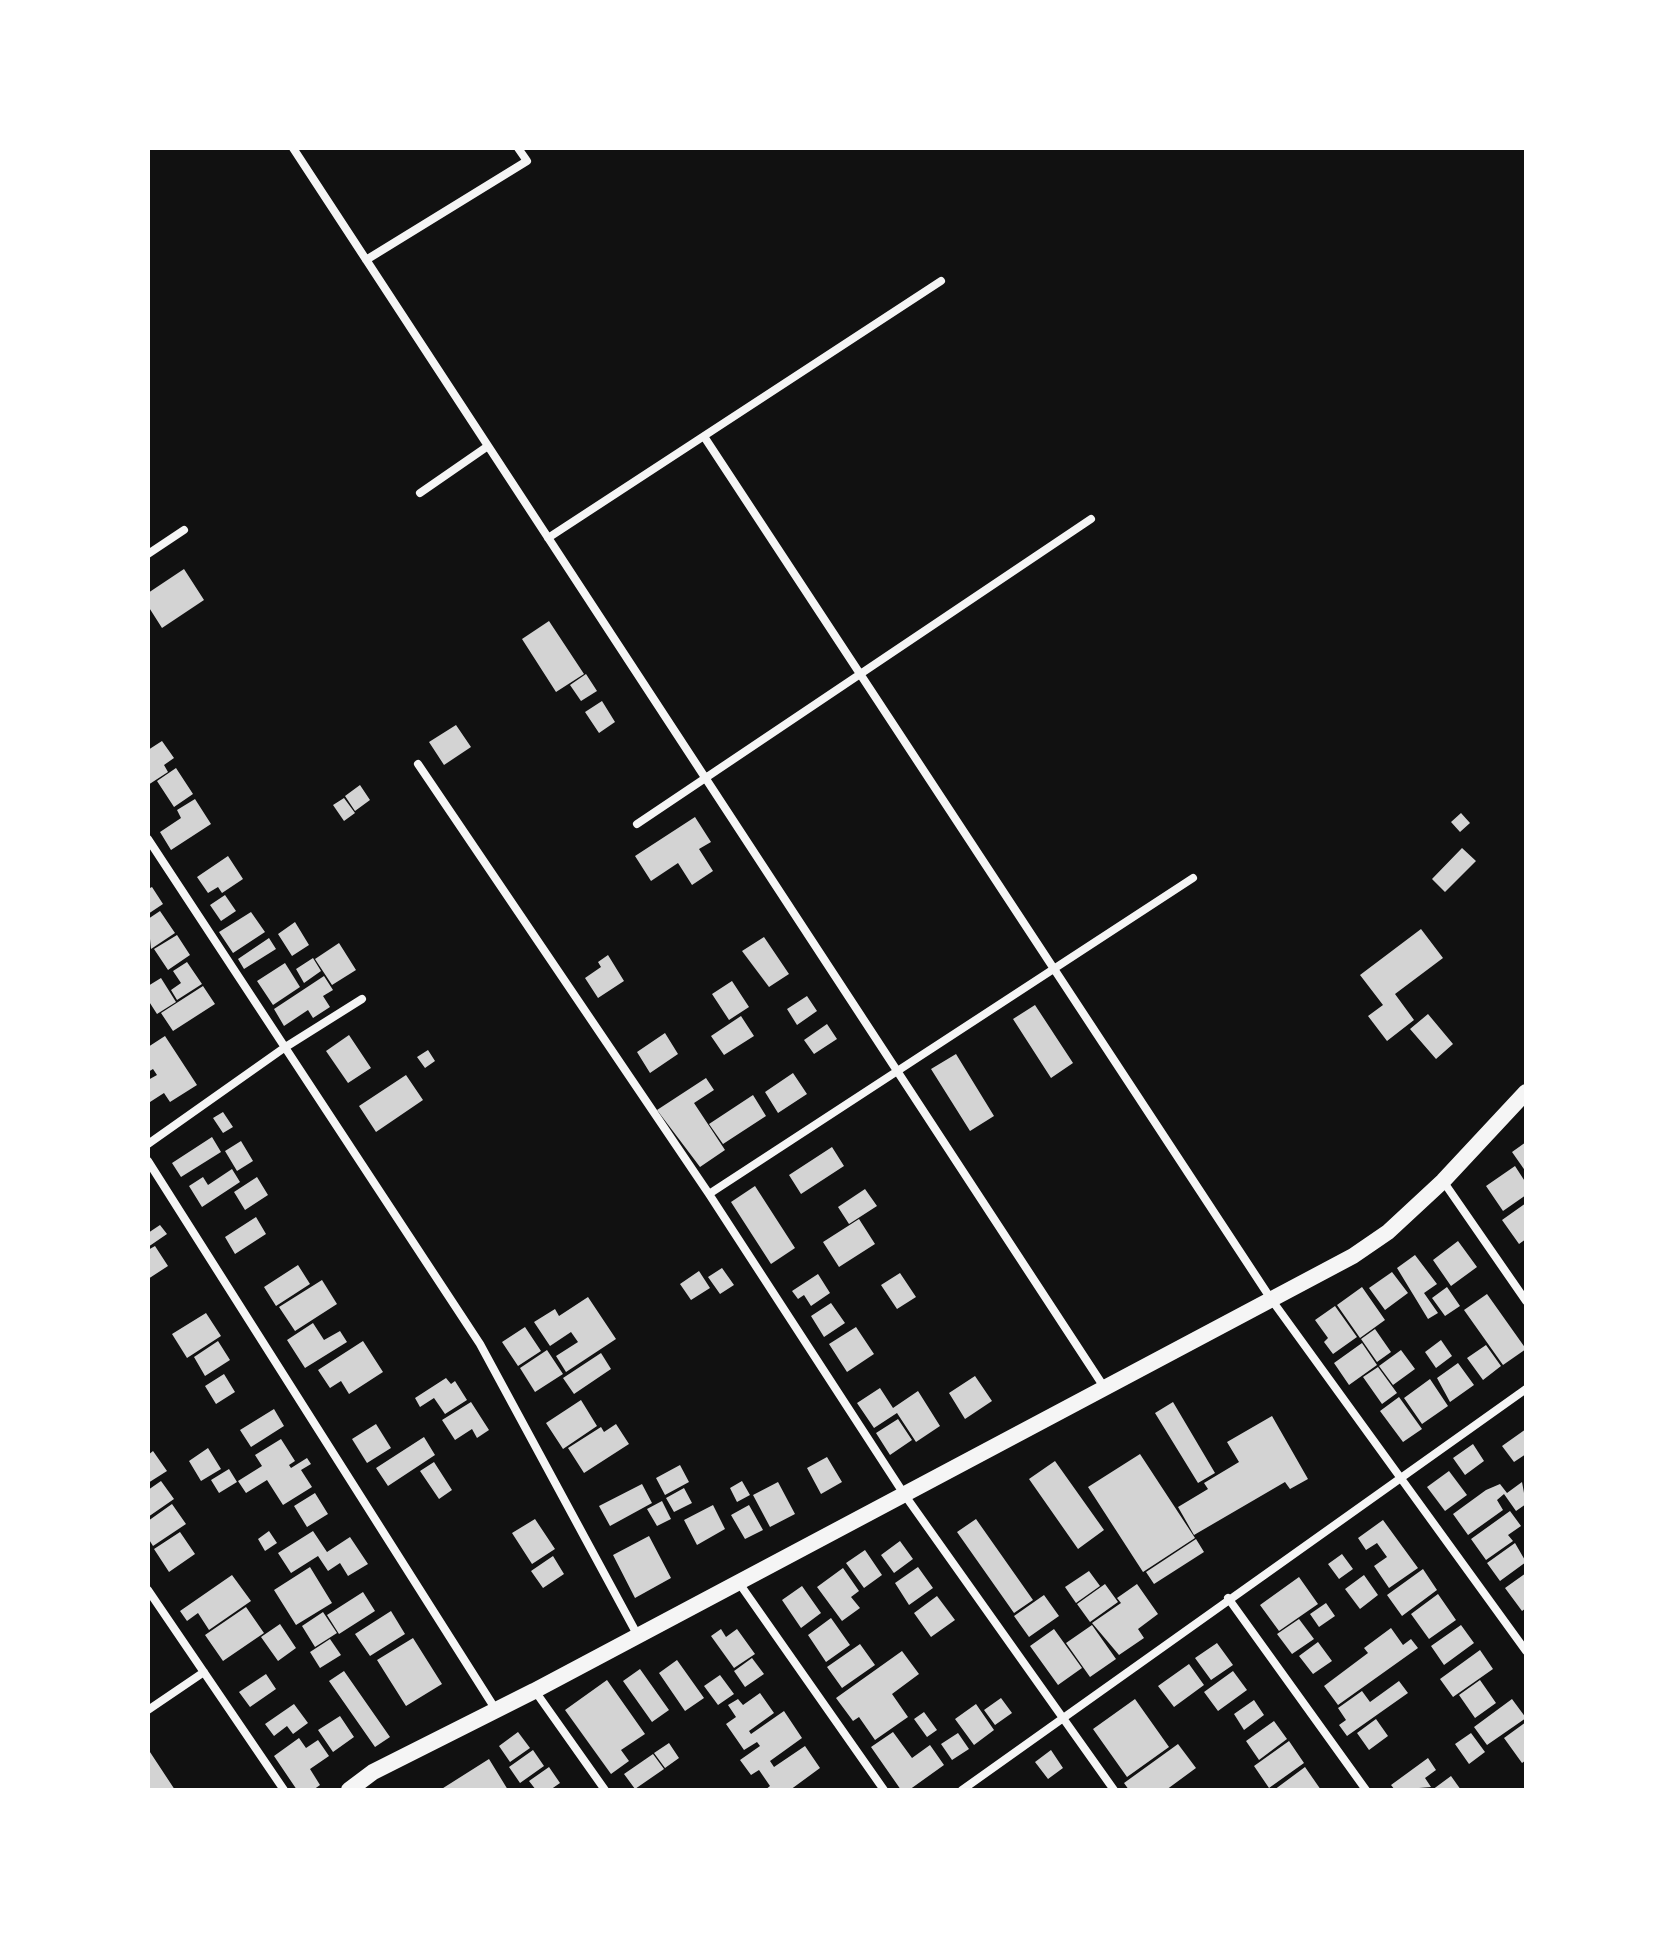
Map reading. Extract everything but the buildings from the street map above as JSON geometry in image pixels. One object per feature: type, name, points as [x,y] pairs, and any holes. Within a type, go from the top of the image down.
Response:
[{"type":"main road","points":[[349,1790],[373,1772],[534,1691],[1353,1256],[1388,1232],[1443,1181],[1526,1092]]},
{"type":"street","points":[[293,148],[1104,1387]]},
{"type":"street","points":[[366,260],[527,161],[518,148]]},
{"type":"street","points":[[548,538],[941,281]]},
{"type":"street","points":[[705,438],[1271,1299],[1526,1651]]},
{"type":"street","points":[[420,493],[488,446]]},
{"type":"street","points":[[637,824],[1091,519]]},
{"type":"street","points":[[148,554],[184,530]]},
{"type":"street","points":[[418,764],[709,1194],[904,1494],[1114,1790]]},
{"type":"street","points":[[148,839],[480,1344],[638,1636]]},
{"type":"street","points":[[709,1194],[896,1069],[1193,878]]},
{"type":"street","points":[[148,1144],[284,1048],[362,999]]},
{"type":"street","points":[[148,1161],[496,1710]]},
{"type":"street","points":[[1443,1181],[1526,1301]]},
{"type":"street","points":[[962,1790],[1526,1389]]},
{"type":"street","points":[[739,1582],[884,1790]]},
{"type":"street","points":[[148,1590],[284,1790]]},
{"type":"street","points":[[1228,1598],[1366,1790]]},
{"type":"street","points":[[148,1710],[204,1672]]},
{"type":"street","points":[[534,1691],[605,1790]]}]
